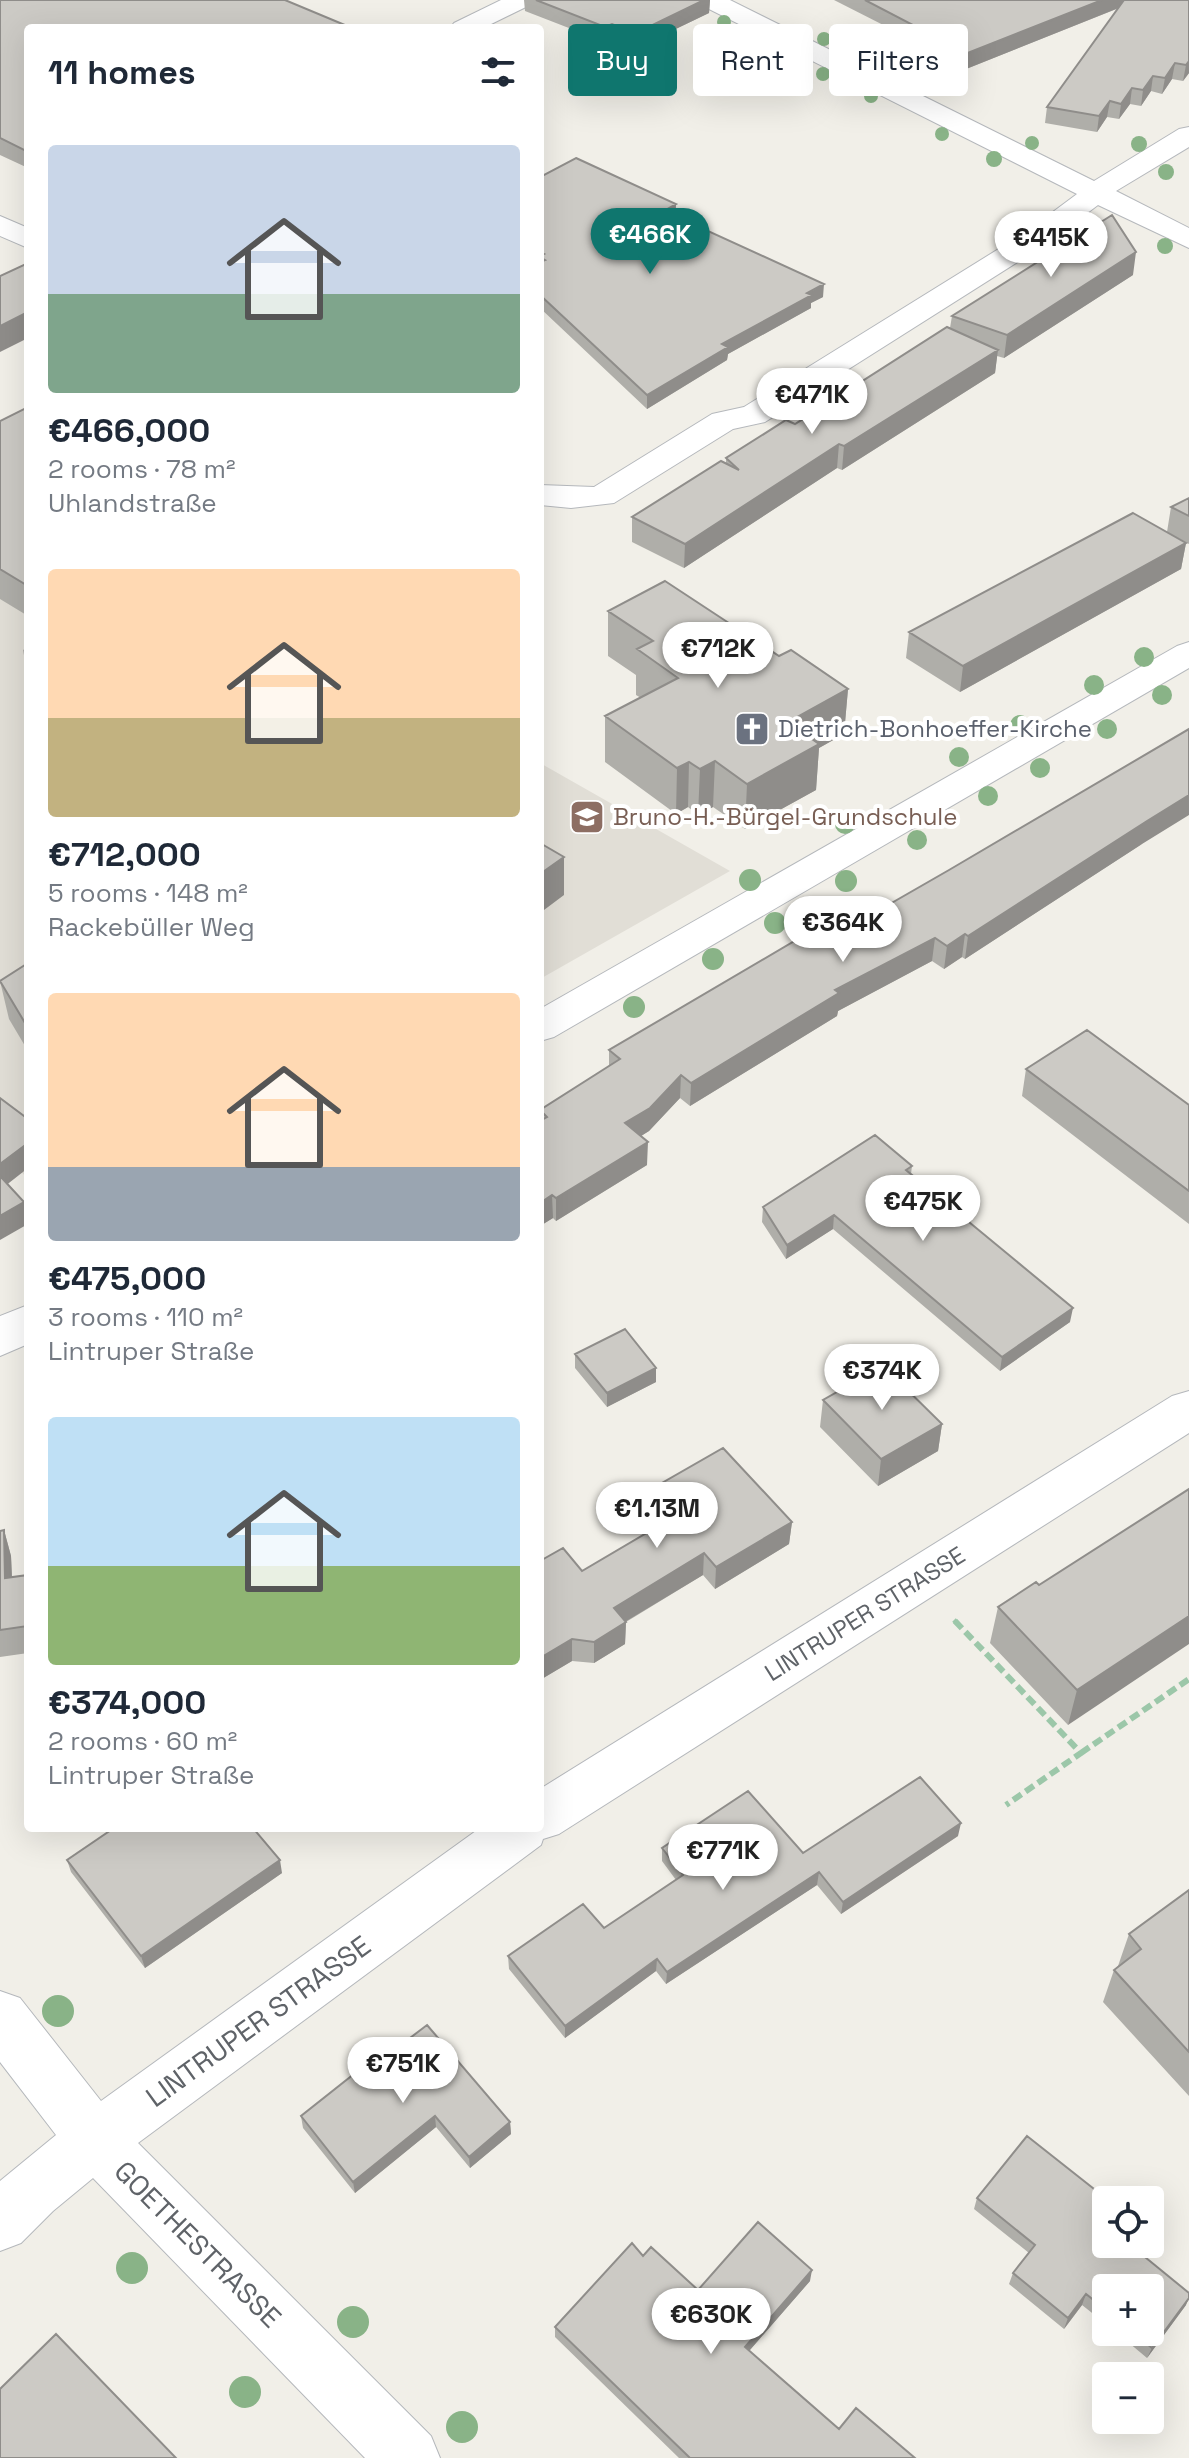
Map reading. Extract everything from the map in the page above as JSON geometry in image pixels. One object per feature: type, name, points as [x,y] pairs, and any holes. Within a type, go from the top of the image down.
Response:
[{"type":"street","points":[[471,24],[521,0]]},
{"type":"street","points":[[710,0],[1189,239]]},
{"type":"street","points":[[555,497],[602,496],[723,421],[754,415],[1036,238],[1095,193],[1189,135]]},
{"type":"street","points":[[544,1025],[1189,653]]},
{"type":"street","points":[[0,1338],[24,1324]]},
{"type":"street","name":"LINTRUPER STRASSE","points":[[544,1815],[1189,1409]]},
{"type":"street","name":"LINTRUPER STRASSE","points":[[0,2222],[32,2190],[95,2140],[517,1832]]},
{"type":"street","name":"GOETHESTRASSE","points":[[0,2017],[95,2140],[409,2458]]},
{"type":"path","points":[[917,1582],[1081,1753]]},
{"type":"path","points":[[1006,1805],[1189,1679]]},
{"type":"shaded area","points":[[0,455],[24,469],[24,1175],[0,1150]]},
{"type":"shaded area","name":"Bruno-H.-Bürgel-Grundschule","points":[[544,765],[730,871],[544,977]]},
{"type":"building","points":[[0,0],[285,0],[342,24],[24,24],[24,150],[0,138]]},
{"type":"building","points":[[536,0],[704,0],[655,24],[597,24]]},
{"type":"building","points":[[865,0],[1102,0],[968,53],[968,24],[911,24]]},
{"type":"building","points":[[1124,0],[1189,0],[1189,61],[1186,65],[1175,63],[1165,78],[1153,76],[1143,90],[1132,88],[1121,104],[1110,101],[1099,116],[1047,107]]},
{"type":"building","points":[[576,158],[676,204],[664,211],[824,284],[807,293],[812,295],[722,344],[728,347],[647,395],[544,299],[544,175]]},
{"type":"building","points":[[1112,215],[1136,252],[1007,335],[952,316]]},
{"type":"building","points":[[24,265],[24,314],[0,326],[0,276]]},
{"type":"building","points":[[947,327],[998,350],[844,446],[839,444],[685,544],[632,517],[721,461],[739,470],[726,458],[786,420],[795,424]]},
{"type":"building","points":[[24,409],[24,584],[0,569],[0,421]]},
{"type":"building","points":[[1189,498],[1189,516],[1171,507]]},
{"type":"building","points":[[1133,513],[1186,543],[963,666],[909,632]]},
{"type":"building","points":[[665,581],[779,656],[791,650],[848,689],[788,722],[819,744],[747,784],[715,761],[700,769],[689,762],[677,768],[605,716],[678,678],[637,649],[653,641],[608,611]]},
{"type":"building","points":[[1189,729],[1189,795],[968,936],[965,934],[947,946],[935,938],[835,990],[839,993],[691,1083],[681,1075],[650,1108],[625,1123],[648,1142],[556,1198],[552,1195],[544,1200],[544,1119],[547,1117],[544,1107],[620,1059],[609,1050],[820,926],[834,936]]},
{"type":"building","points":[[544,845],[564,857],[544,871]]},
{"type":"building","points":[[24,966],[24,1021],[0,981]]},
{"type":"building","points":[[1087,1030],[1189,1105],[1189,1191],[1026,1069]]},
{"type":"building","points":[[0,1098],[24,1116],[24,1146],[0,1164]]},
{"type":"building","points":[[875,1135],[912,1166],[906,1170],[1073,1308],[1002,1357],[834,1215],[787,1245],[763,1207]]},
{"type":"building","points":[[0,1176],[24,1202],[0,1216]]},
{"type":"building","points":[[625,1329],[656,1368],[607,1393],[575,1354]]},
{"type":"building","points":[[883,1366],[942,1424],[881,1459],[823,1400]]},
{"type":"building","points":[[723,1448],[792,1522],[716,1567],[704,1553],[614,1608],[626,1622],[594,1642],[572,1639],[544,1656],[544,1559],[563,1548],[582,1571],[672,1518],[648,1491]]},
{"type":"building","points":[[1189,1489],[1189,1616],[1077,1690],[998,1607],[1036,1582],[1039,1585]]},
{"type":"building","points":[[4,1530],[5,1578],[24,1576],[24,1627],[0,1630],[0,1531]]},
{"type":"building","points":[[920,1777],[961,1823],[843,1902],[819,1872],[667,1972],[657,1959],[565,2026],[508,1956],[583,1904],[604,1928],[683,1875],[662,1848],[748,1791],[803,1853]]},
{"type":"building","points":[[108,1832],[256,1832],[280,1860],[141,1956],[67,1860]]},
{"type":"building","points":[[1189,1890],[1189,2052],[1114,1970],[1141,1949],[1129,1934]]},
{"type":"building","points":[[427,2025],[510,2122],[469,2157],[435,2116],[353,2182],[301,2116],[388,2047],[393,2051]]},
{"type":"building","points":[[1027,2136],[1092,2187],[1092,2258],[1146,2258],[1189,2293],[1189,2298],[1164,2332],[1164,2274],[1092,2274],[1092,2299],[1086,2294],[1068,2318],[1013,2273],[1035,2245],[977,2198]]},
{"type":"building","points":[[758,2222],[812,2270],[745,2347],[839,2429],[856,2408],[915,2458],[690,2458],[555,2327],[632,2243],[643,2256],[651,2247],[698,2290]]},
{"type":"building","points":[[56,2334],[176,2458],[0,2458],[0,2389]]},
{"type":"place","name":"Dietrich-Bonhoeffer-Kirche","points":[[752,729]]},
{"type":"place","name":"Bruno-H.-Bürgel-Grundschule","points":[[587,817]]}]
